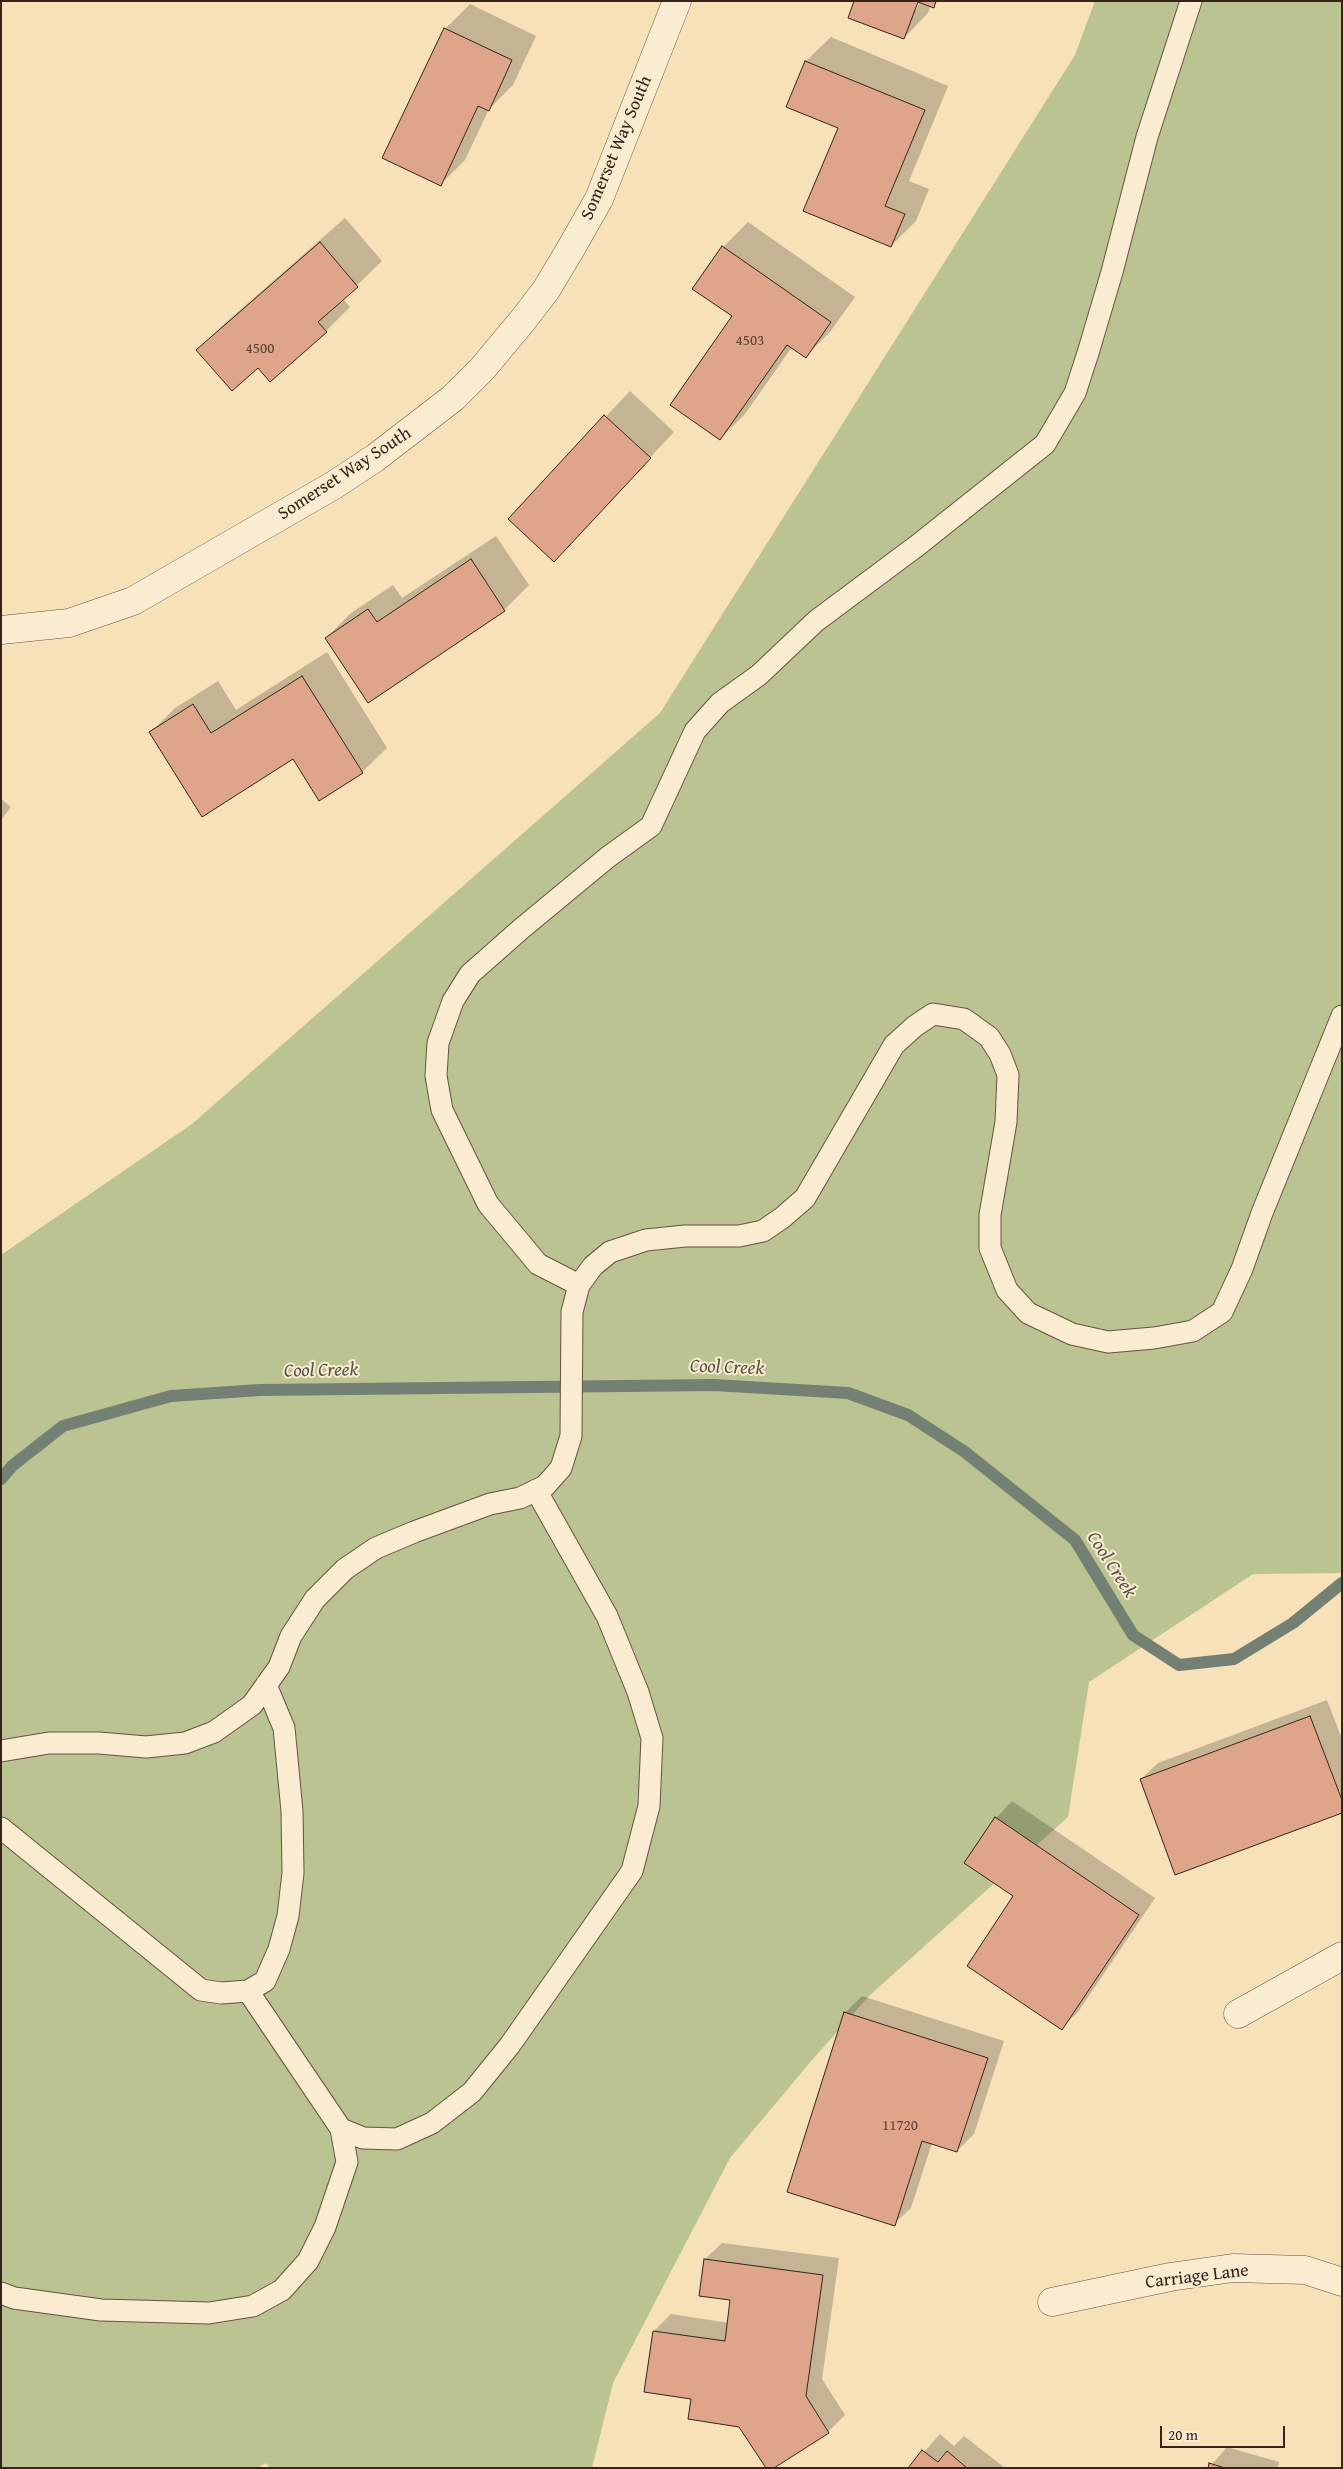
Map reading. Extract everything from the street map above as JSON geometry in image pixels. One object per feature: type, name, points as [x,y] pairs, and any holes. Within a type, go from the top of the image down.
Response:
[{"type":"street","name":"Somerset Way South","points":[[1,630],[69,624],[133,601],[334,484],[375,458],[453,398],[482,368],[523,320],[546,290],[570,250],[602,190],[677,1]]},
{"type":"street","points":[[1238,2014],[1342,1956]]},
{"type":"street","name":"Carriage Lane","points":[[1052,2302],[1170,2277],[1233,2268],[1305,2270],[1342,2282]]},
{"type":"lane","points":[[579,1285],[538,1264],[488,1204],[442,1110],[436,1076],[438,1043],[453,1001],[470,974],[506,942],[608,857],[650,826],[695,731],[720,703],[759,675],[816,621],[918,545],[1045,444],[1075,393],[1088,354],[1112,272],[1147,137],[1191,1]]},
{"type":"lane","points":[[1,1751],[50,1743],[98,1743],[146,1747],[185,1743],[214,1732],[252,1705],[279,1667],[291,1636],[315,1600],[345,1569],[376,1548],[406,1535],[490,1504],[520,1498],[544,1486],[561,1468],[571,1436],[572,1312],[579,1285],[593,1266],[610,1252],[646,1240],[685,1236],[739,1236],[764,1231],[782,1218],[805,1198],[894,1045],[915,1026],[933,1014],[964,1019],[989,1037],[1000,1054],[1008,1076],[1006,1122],[990,1215],[990,1248],[1007,1290],[1028,1313],[1072,1334],[1108,1342],[1154,1338],[1193,1331],[1222,1312],[1242,1269],[1262,1213],[1342,1016]]},
{"type":"lane","points":[[341,2129],[363,2138],[398,2138],[432,2123],[472,2092],[510,2045],[632,1871],[649,1806],[652,1738],[638,1692],[607,1616],[536,1490]]},
{"type":"lane","points":[[1,1828],[201,1990],[221,1994],[248,1991],[264,1981],[279,1949],[288,1916],[293,1873],[292,1810],[284,1728],[266,1685]]},
{"type":"lane","points":[[1,2293],[14,2298],[101,2310],[209,2313],[253,2306],[282,2290],[308,2261],[325,2227],[347,2162],[341,2129],[248,1991]]},
{"type":"green space","points":[[1095,1],[1342,1],[1342,1573],[1253,1574],[1089,1682],[1068,1817],[869,1996],[812,2060],[730,2158],[613,2383],[592,2468],[270,2468],[266,2463],[257,2468],[1,2468],[1,1255],[192,1124],[660,713],[1075,55]]},
{"type":"building","points":[[854,1],[936,1],[934,8],[918,2],[904,39],[848,18]]},
{"type":"building","points":[[444,28],[512,60],[489,111],[478,106],[441,186],[382,158]]},
{"type":"building","points":[[805,61],[925,110],[885,206],[905,214],[891,247],[803,211],[838,128],[786,107]]},
{"type":"building","points":[[320,242],[358,287],[318,322],[327,332],[270,382],[258,368],[232,391],[196,350]]},
{"type":"building","points":[[722,246],[831,322],[806,358],[787,345],[720,440],[670,405],[732,316],[692,289]]},
{"type":"building","points":[[604,415],[651,458],[554,562],[508,519]]},
{"type":"building","points":[[471,559],[505,611],[368,703],[325,638],[368,609],[377,622]]},
{"type":"building","points":[[302,676],[363,773],[319,801],[293,759],[202,817],[149,732],[193,704],[211,733]]},
{"type":"building","points":[[1310,1716],[1342,1800],[1342,1813],[1175,1875],[1140,1779]]},
{"type":"building","points":[[995,1817],[1139,1915],[1062,2030],[967,1966],[1013,1896],[964,1863]]},
{"type":"building","points":[[844,2012],[988,2058],[957,2152],[922,2141],[895,2226],[787,2192]]},
{"type":"building","points":[[704,2259],[823,2275],[806,2396],[829,2433],[774,2468],[766,2468],[739,2427],[688,2419],[691,2399],[644,2392],[653,2331],[725,2341],[730,2300],[699,2296]]},
{"type":"building","points":[[922,2450],[938,2462],[947,2451],[967,2468],[908,2468]]},
{"type":"building","points":[[1209,2463],[1225,2468],[1208,2468]]},
{"type":"waterway","name":"Cool Creek","points":[[1,1479],[12,1466],[63,1426],[171,1396],[260,1390],[714,1385],[848,1393],[908,1415],[965,1452],[1075,1540],[1133,1635],[1179,1665],[1234,1659],[1293,1623],[1342,1583]]}]
